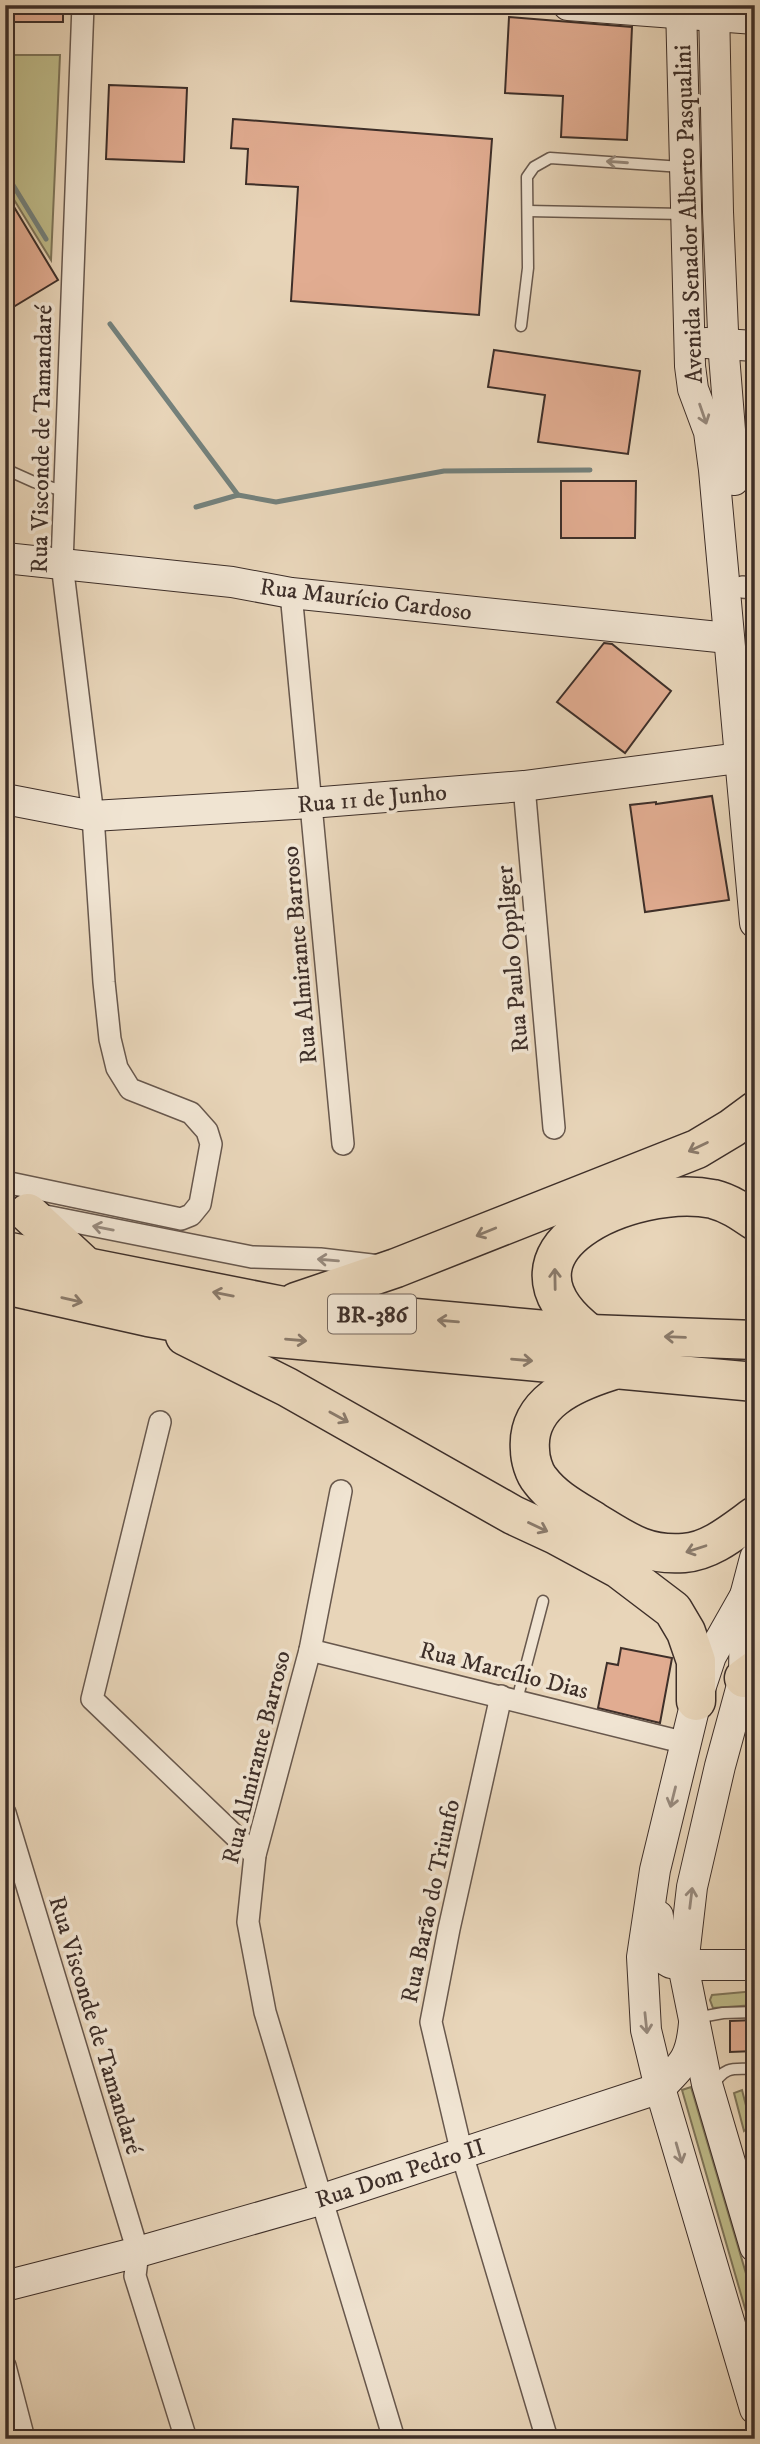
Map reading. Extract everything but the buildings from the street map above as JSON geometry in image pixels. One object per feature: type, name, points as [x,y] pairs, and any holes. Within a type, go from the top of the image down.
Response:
[{"type":"highway","points":[[283,1306],[396,1268],[697,1149],[733,1128],[755,1111]]},
{"type":"highway","points":[[590,1334],[572,1320],[562,1306],[555,1292],[553,1275],[557,1256],[566,1240],[582,1226],[606,1213],[665,1199],[693,1197],[735,1207],[755,1222]]},
{"type":"highway","points":[[16,1210],[86,1267]]},
{"type":"highway","name":"BR-386","points":[[5,1251],[283,1306],[590,1334],[749,1340]]},
{"type":"highway","name":"BR-386","points":[[5,1285],[148,1317],[255,1336],[741,1381]]},
{"type":"highway","points":[[148,1317],[287,1387],[513,1515],[619,1569],[673,1610],[686,1632],[696,1661],[696,1701]]},
{"type":"highway","points":[[620,1368],[564,1390],[544,1406],[534,1424],[529,1439],[530,1455],[537,1478],[553,1496],[637,1548],[660,1553],[688,1553],[723,1539],[755,1516]]},
{"type":"main road","points":[[568,5],[700,10],[755,19]]},
{"type":"main road","name":"Avenida Senador Alberto Pasqualini","points":[[700,10],[685,167],[690,356],[693,389],[709,432],[712,450],[755,923]]},
{"type":"main road","name":"Avenida Senador Alberto Pasqualini","points":[[700,10],[718,212],[724,343],[748,587],[755,718]]},
{"type":"main road","points":[[690,356],[697,347],[706,343],[755,346]]},
{"type":"main road","name":"Rua Maurício Cardoso","points":[[5,558],[232,582],[292,593],[728,638]]},
{"type":"main road","name":"Rua 11 de Junho","points":[[5,799],[93,816],[524,786],[739,758]]},
{"type":"main road","points":[[755,1558],[745,1596],[711,1656],[696,1701],[655,1870],[642,1957],[646,2030],[660,2088],[755,2409]]},
{"type":"main road","points":[[745,1596],[749,1674],[711,1803],[692,1887],[683,1965],[710,2095],[755,2247]]},
{"type":"main road","points":[[687,1743],[697,1746],[703,1755],[711,1803]]},
{"type":"main road","points":[[655,1870],[659,1950],[664,1959],[683,1965],[755,1965]]},
{"type":"main road","points":[[660,2088],[685,2062],[692,2045],[694,2020]]},
{"type":"main road","name":"Rua Dom Pedro II","points":[[5,2286],[138,2252],[323,2199],[660,2088]]},
{"type":"street","name":"Rua Visconde de Tamandaré","points":[[5,1182],[181,1219],[191,1215],[200,1204],[211,1144],[207,1130],[191,1113],[130,1088],[117,1068],[110,1039],[93,816],[62,564],[83,5]]},
{"type":"street","name":"Rua Almirante Barroso","points":[[292,593],[343,1144]]},
{"type":"street","name":"Rua Paulo Oppliger","points":[[524,786],[554,1128]]},
{"type":"street","points":[[16,1210],[252,1257],[320,1259],[396,1268]]},
{"type":"street","points":[[160,1422],[92,1699],[255,1855]]},
{"type":"street","name":"Rua Almirante Barroso","points":[[341,1491],[310,1650],[255,1855],[248,1922],[265,2012],[394,2439]]},
{"type":"street","name":"Rua Marcílio Dias","points":[[310,1650],[687,1743]]},
{"type":"street","name":"Rua Barão do Triunfo","points":[[509,1698],[449,1929],[431,2022],[462,2154],[547,2439]]},
{"type":"street","name":"Rua Visconde de Tamandaré","points":[[5,1813],[15,1883],[138,2252],[135,2276],[186,2439]]},
{"type":"street","points":[[5,2366],[24,2439]]},
{"type":"lane","points":[[522,326],[528,268],[527,177],[534,167],[550,158],[685,167]]},
{"type":"lane","points":[[528,211],[687,214]]},
{"type":"lane","points":[[5,469],[63,491]]},
{"type":"lane","points":[[509,1698],[543,1601]]},
{"type":"lane","points":[[694,2020],[723,2013],[755,2012]]},
{"type":"lane","points":[[710,2095],[716,2081],[728,2069],[755,2069]]},
{"type":"shaded area","points":[[5,55],[60,55],[51,260],[5,185]]},
{"type":"shaded area","points":[[755,1991],[755,2005],[713,2008],[710,2000],[712,1995]]},
{"type":"shaded area","points":[[691,2087],[755,2304],[755,2343],[682,2090]]},
{"type":"shaded area","points":[[742,2090],[751,2125],[744,2131],[734,2093]]},
{"type":"waterway","points":[[5,172],[46,239]]},
{"type":"waterway","points":[[110,324],[238,495]]},
{"type":"waterway","points":[[196,507],[238,495],[276,502],[444,471],[590,470]]}]
